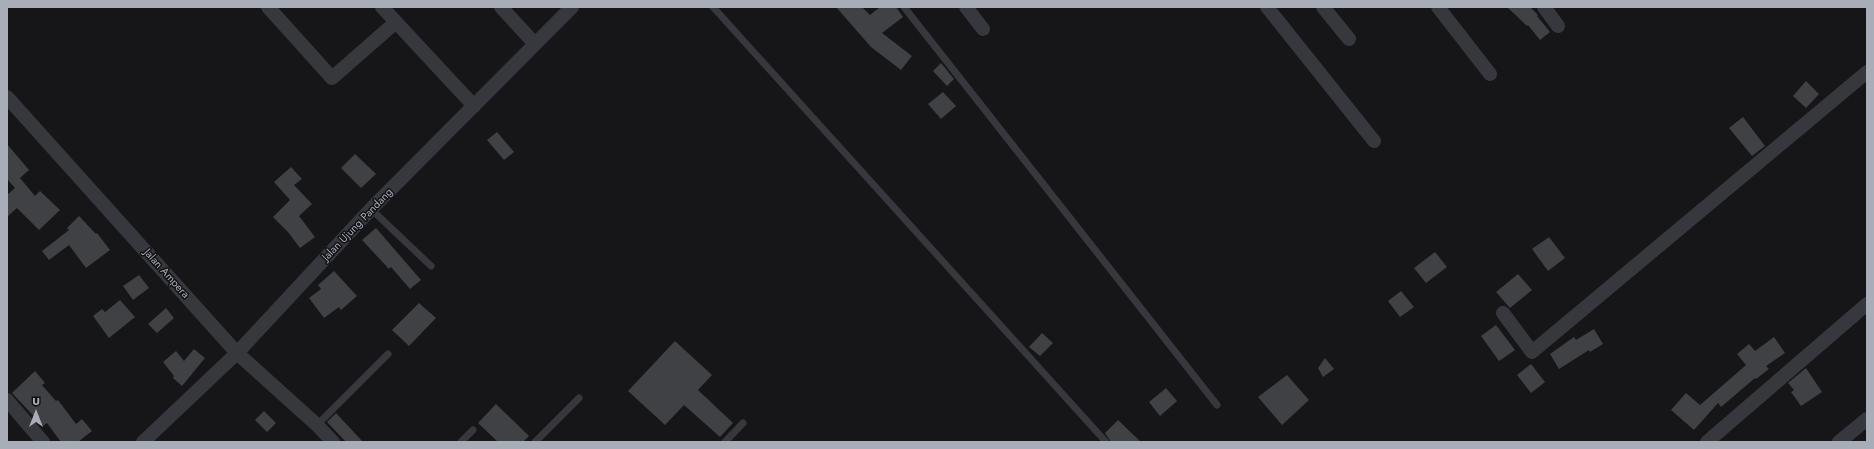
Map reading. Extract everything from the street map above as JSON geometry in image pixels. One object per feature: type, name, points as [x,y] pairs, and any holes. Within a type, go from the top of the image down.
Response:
[{"type":"street","points":[[268,7],[332,78],[396,22]]},
{"type":"street","points":[[382,7],[474,106]]},
{"type":"street","points":[[501,7],[535,44]]},
{"type":"street","name":"Jalan Ujung Pandang","points":[[143,442],[237,353],[372,210],[572,7]]},
{"type":"street","points":[[966,7],[983,29]]},
{"type":"street","points":[[1267,7],[1374,141]]},
{"type":"street","points":[[1323,7],[1349,39]]},
{"type":"street","points":[[1438,7],[1490,74]]},
{"type":"street","points":[[1544,7],[1558,26]]},
{"type":"street","points":[[1503,313],[1532,352],[1867,72]]},
{"type":"street","name":"Jalan Ampera","points":[[7,97],[237,353],[317,425],[333,442]]},
{"type":"street","points":[[1707,442],[1867,304]]},
{"type":"street","points":[[7,400],[43,442]]},
{"type":"street","points":[[1839,442],[1867,419]]},
{"type":"lane","points":[[713,7],[1106,442]]},
{"type":"lane","points":[[904,7],[1218,405]]},
{"type":"lane","points":[[372,210],[431,266]]},
{"type":"lane","points":[[317,425],[388,354]]},
{"type":"lane","points":[[535,442],[578,398]]},
{"type":"lane","points":[[725,442],[743,423]]},
{"type":"lane","points":[[461,442],[474,430]]},
{"type":"building","points":[[836,7],[862,7],[870,15],[880,7],[896,7],[903,17],[882,33],[912,56],[901,70],[871,47]]},
{"type":"building","points":[[1507,7],[1530,7],[1538,15],[1537,16],[1550,32],[1540,40],[1528,25],[1527,26]]},
{"type":"building","points":[[941,63],[954,79],[947,86],[933,71]]},
{"type":"building","points":[[1806,81],[1819,94],[1806,108],[1793,96]]},
{"type":"building","points":[[943,92],[956,106],[941,119],[928,104]]},
{"type":"building","points":[[1743,117],[1765,146],[1752,156],[1729,128]]},
{"type":"building","points":[[497,132],[514,152],[504,160],[487,140]]},
{"type":"building","points":[[7,144],[29,170],[20,178],[35,196],[40,191],[60,210],[39,230],[17,208],[7,217],[7,195],[15,188],[7,179]]},
{"type":"building","points":[[355,154],[376,174],[361,188],[341,168]]},
{"type":"building","points":[[291,167],[302,179],[294,185],[312,204],[299,216],[315,237],[300,248],[288,232],[273,217],[290,200],[274,182]]},
{"type":"building","points":[[79,216],[96,234],[97,233],[110,250],[86,268],[69,245],[49,260],[42,251],[69,230],[67,228]]},
{"type":"building","points":[[376,228],[421,280],[410,289],[391,267],[389,269],[362,240]]},
{"type":"building","points":[[1549,237],[1565,258],[1548,271],[1532,249]]},
{"type":"building","points":[[1435,252],[1447,267],[1426,283],[1414,268]]},
{"type":"building","points":[[334,271],[357,296],[341,310],[339,307],[324,318],[309,298],[321,289],[318,285]]},
{"type":"building","points":[[1518,274],[1532,290],[1510,308],[1496,292]]},
{"type":"building","points":[[139,275],[149,288],[133,300],[123,286]]},
{"type":"building","points":[[1401,291],[1414,307],[1400,317],[1388,301]]},
{"type":"building","points":[[120,300],[135,317],[109,338],[93,316],[102,309],[105,312]]},
{"type":"building","points":[[419,303],[436,318],[409,346],[392,330]]},
{"type":"building","points":[[166,308],[174,318],[157,333],[148,324]]},
{"type":"building","points":[[1496,325],[1515,350],[1499,361],[1481,336]]},
{"type":"building","points":[[1594,329],[1603,344],[1590,352],[1589,350],[1559,369],[1550,354],[1574,337],[1576,340]]},
{"type":"building","points":[[1042,333],[1053,343],[1040,356],[1029,347]]},
{"type":"building","points":[[1774,337],[1785,353],[1766,366],[1769,369],[1756,379],[1755,378],[1721,407],[1718,403],[1694,430],[1671,410],[1686,393],[1700,405],[1746,365],[1737,354],[1749,344],[1755,351]]},
{"type":"building","points":[[675,341],[712,375],[698,390],[733,423],[720,437],[684,405],[665,425],[628,391]]},
{"type":"building","points":[[194,349],[205,358],[182,386],[173,378],[174,376],[163,362],[176,351],[184,361]]},
{"type":"building","points":[[1325,358],[1334,369],[1323,377],[1318,368]]},
{"type":"building","points":[[1531,364],[1545,382],[1531,393],[1517,375]]},
{"type":"building","points":[[1806,368],[1822,392],[1801,406],[1791,392],[1794,390],[1788,383]]},
{"type":"building","points":[[35,371],[45,383],[42,385],[56,401],[58,400],[76,424],[82,419],[92,431],[78,442],[61,442],[47,423],[43,426],[12,393]]},
{"type":"building","points":[[1287,375],[1309,400],[1282,425],[1258,397]]},
{"type":"building","points":[[1166,388],[1177,401],[1160,416],[1149,402]]},
{"type":"building","points":[[496,404],[529,436],[523,442],[498,442],[478,423]]},
{"type":"building","points":[[264,411],[276,423],[267,432],[255,420]]},
{"type":"building","points":[[336,413],[363,442],[346,442],[327,422]]},
{"type":"building","points":[[1118,420],[1141,442],[1111,442],[1105,433]]}]
